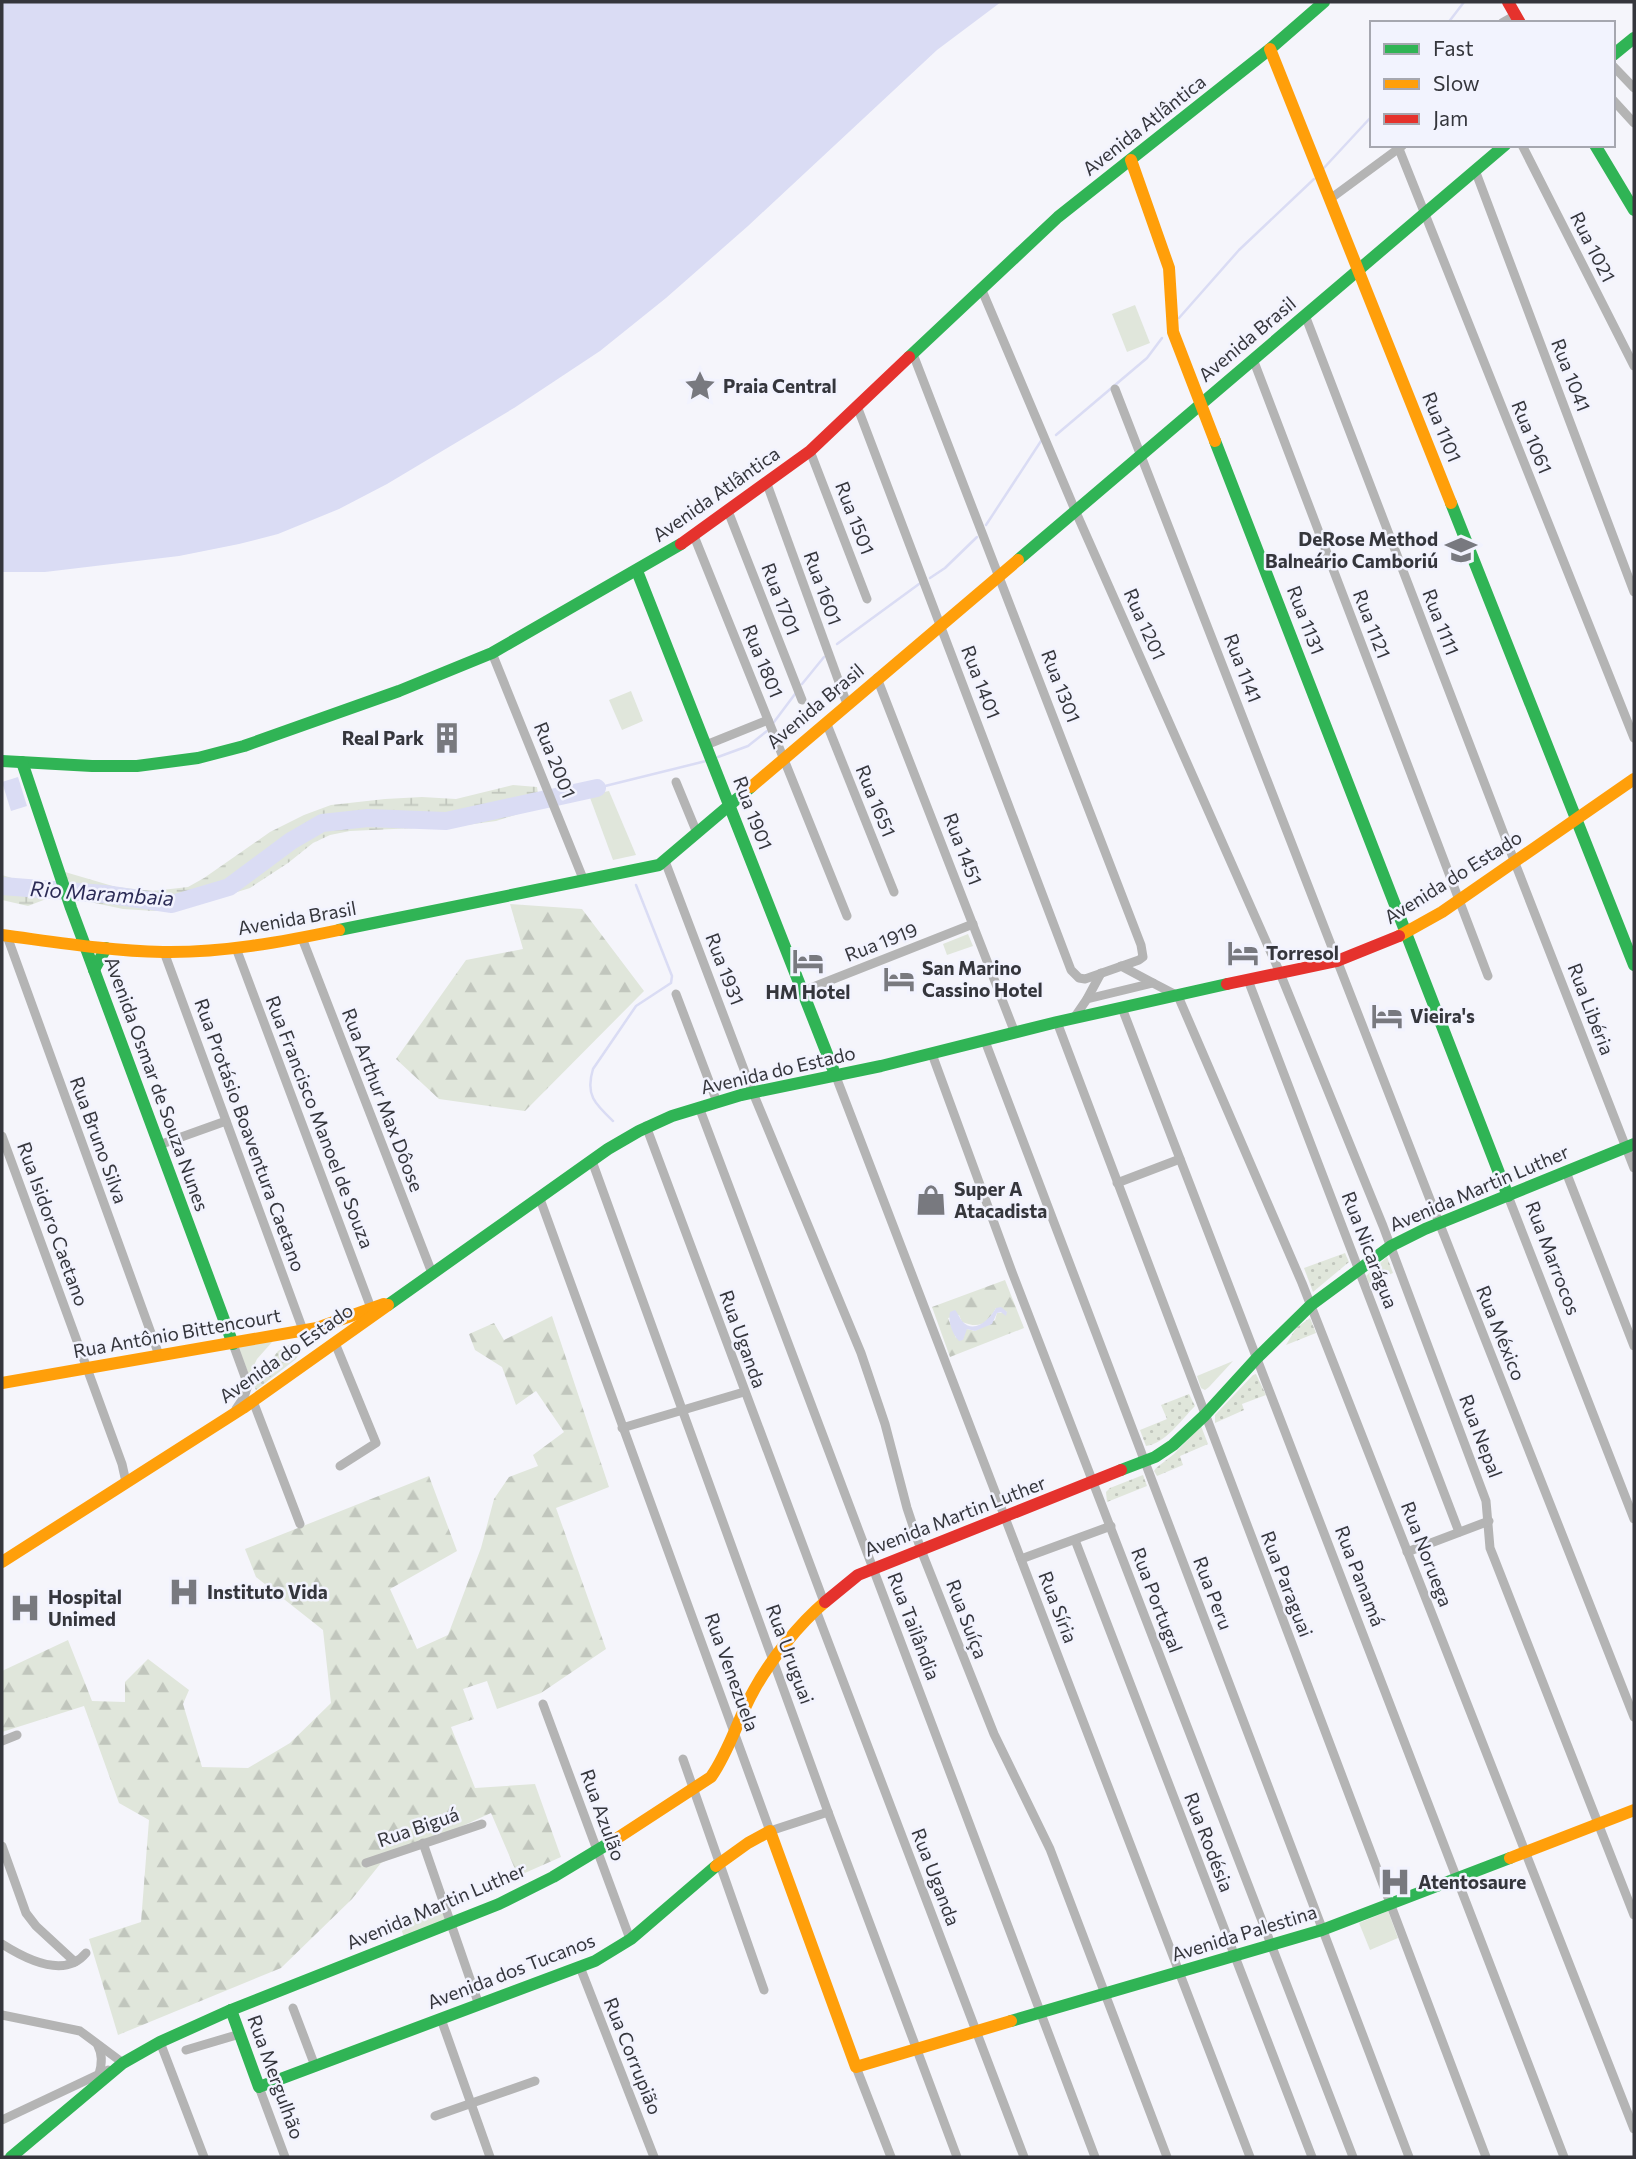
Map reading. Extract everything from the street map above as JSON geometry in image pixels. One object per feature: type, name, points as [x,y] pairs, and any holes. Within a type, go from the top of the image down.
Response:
[{"type":"main road","name":"Avenida Atlântica","points":[[2,761],[93,768],[130,766],[205,757],[245,746],[366,704],[492,653],[637,571],[694,536],[810,451],[1058,217],[1270,49],[1324,2]]},
{"type":"main road","points":[[1508,2],[1518,19]]},
{"type":"main road","points":[[1615,54],[1633,42]]},
{"type":"main road","name":"Rua 1101","points":[[1270,49],[1634,965]]},
{"type":"main road","name":"Avenida Brasil","points":[[4,936],[164,952],[236,948],[302,938],[651,868],[665,861],[1503,147]]},
{"type":"main road","points":[[1596,147],[1634,210]]},
{"type":"main road","name":"Rua 1131","points":[[1131,160],[1168,268],[1173,332],[1406,933]]},
{"type":"main road","name":"Rua 1901","points":[[637,571],[835,1072]]},
{"type":"main road","name":"Avenida Osmar de Souza Nunes","points":[[22,762],[58,873],[233,1343]]},
{"type":"main road","name":"Avenida do Estado","points":[[2,1562],[253,1401],[592,1161],[646,1126],[752,1091],[932,1054],[1056,1022],[1338,961],[1406,933],[1459,901],[1634,779]]},
{"type":"main road","name":"Rua Marrocos","points":[[1406,933],[1508,1196]]},
{"type":"main road","points":[[94,970],[106,948]]},
{"type":"main road","name":"Avenida Martin Luther","points":[[11,2157],[122,2063],[160,2042],[231,2010],[451,1924],[522,1893],[597,1850],[694,1789],[716,1771],[753,1691],[774,1660],[820,1606],[858,1575],[1144,1463],[1173,1445],[1205,1415],[1257,1358],[1311,1306],[1358,1268],[1391,1246],[1630,1146]]},
{"type":"main road","name":"Rua Antônio Bittencourt","points":[[4,1380],[303,1330],[334,1323],[396,1299]]},
{"type":"main road","name":"Avenida Palestina","points":[[856,2067],[1322,1930],[1634,1810]]},
{"type":"main road","name":"Avenida dos Tucanos","points":[[259,2087],[608,1955],[720,1863],[757,1837],[770,1832]]},
{"type":"main road","name":"Rua Venezuela","points":[[770,1832],[856,2067]]},
{"type":"main road","name":"Rua Mergulhão","points":[[231,2010],[259,2087]]},
{"type":"street","points":[[1615,68],[1634,88]]},
{"type":"street","points":[[1615,102],[1634,123]]},
{"type":"street","points":[[1330,200],[1401,147]]},
{"type":"street","name":"Rua 1061","points":[[1401,147],[1424,214],[1634,738]]},
{"type":"street","name":"Rua 1021","points":[[1522,147],[1634,366]]},
{"type":"street","name":"Rua 1041","points":[[1475,170],[1634,592]]},
{"type":"street","name":"Rua 1201","points":[[981,288],[1075,510],[1280,973]]},
{"type":"street","name":"Rua 1111","points":[[1305,315],[1515,863]]},
{"type":"street","name":"Rua 1301","points":[[913,354],[1143,953],[1139,960],[1085,979],[1079,978],[1071,970]]},
{"type":"street","name":"Rua 1121","points":[[1253,359],[1488,976]]},
{"type":"street","name":"Rua 1141","points":[[1115,389],[1338,961]]},
{"type":"street","name":"Rua 1401","points":[[857,406],[1071,970]]},
{"type":"street","name":"Rua 1501","points":[[810,451],[867,599]]},
{"type":"street","name":"Rua 1601","points":[[767,484],[847,704]]},
{"type":"street","name":"Rua 1701","points":[[728,511],[802,700]]},
{"type":"street","name":"Rua 1801","points":[[694,536],[847,916]]},
{"type":"street","name":"Rua 2001","points":[[492,653],[584,881]]},
{"type":"street","name":"Rua 1451","points":[[877,678],[1015,1033]]},
{"type":"street","points":[[706,745],[768,720]]},
{"type":"street","name":"Rua 1651","points":[[826,722],[894,892]]},
{"type":"street","points":[[677,782],[697,833]]},
{"type":"street","name":"Rua 1931","points":[[665,861],[752,1091]]},
{"type":"street","name":"Rua Libéria","points":[[1515,863],[1630,1146],[1634,1168]]},
{"type":"street","name":"Rua 1919","points":[[803,992],[973,924]]},
{"type":"street","name":"Rua Bruno Silva","points":[[4,936],[159,1355]]},
{"type":"street","name":"Rua Arthur Max Dôose","points":[[302,938],[432,1273]]},
{"type":"street","name":"Rua Francisco Manoel de Souza","points":[[236,948],[371,1308]]},
{"type":"street","name":"Rua Protásio Boaventura Caetano","points":[[164,952],[303,1330]]},
{"type":"street","name":"Rua México","points":[[1338,961],[1634,1717]]},
{"type":"street","points":[[1121,966],[1178,996]]},
{"type":"street","points":[[1074,1018],[1101,973]]},
{"type":"street","name":"Rua Nepal","points":[[1280,973],[1391,1246],[1486,1501],[1490,1548],[1634,1915]]},
{"type":"street","name":"Rua Nicarágua","points":[[1248,980],[1460,1532]]},
{"type":"street","points":[[1087,999],[1153,983]]},
{"type":"street","points":[[676,994],[717,1102]]},
{"type":"street","name":"Rua Noruega","points":[[1178,996],[1311,1306],[1634,2127]]},
{"type":"street","name":"Rua Panamá","points":[[1122,1008],[1564,2157]]},
{"type":"street","name":"Rua Paraguai","points":[[1056,1022],[1486,2157]]},
{"type":"street","name":"Rua Peru","points":[[985,1041],[1409,2157]]},
{"type":"street","name":"Rua Portugal","points":[[932,1054],[1012,1272],[1353,2157]]},
{"type":"street","name":"Rua Síria","points":[[835,1072],[1250,2157]]},
{"type":"street","name":"Rua Suíça","points":[[752,1091],[861,1353],[885,1424],[921,1550],[994,1734],[1044,1834],[1167,2157]]},
{"type":"street","name":"Rua Tailândia","points":[[699,1107],[1095,2157]]},
{"type":"street","points":[[159,1145],[226,1121]]},
{"type":"street","name":"Rua Uganda","points":[[646,1126],[1024,2157]]},
{"type":"street","name":"Rua Isidoro Caetano","points":[[2,1136],[122,1464],[126,1482]]},
{"type":"street","points":[[1117,1183],[1180,1159]]},
{"type":"street","name":"Rua Uruguai","points":[[592,1161],[828,1812],[957,2157]]},
{"type":"street","points":[[1566,1172],[1634,1346]]},
{"type":"street","name":"Rua Marrocos","points":[[1508,1196],[1634,1520]]},
{"type":"street","name":"Rua Venezuela","points":[[540,1199],[770,1832]]},
{"type":"street","name":"Avenida Osmar de Souza Nunes","points":[[232,1415],[244,1397],[248,1384],[233,1343]]},
{"type":"street","points":[[335,1343],[376,1443],[340,1466]]},
{"type":"street","points":[[622,1428],[744,1392]]},
{"type":"street","points":[[253,1401],[300,1524]]},
{"type":"street","points":[[1407,1552],[1489,1521]]},
{"type":"street","points":[[1021,1559],[1111,1526]]},
{"type":"street","name":"Rua Rodésia","points":[[1074,1539],[1312,2157]]},
{"type":"street","name":"Rua Azulão","points":[[543,1704],[630,1939]]},
{"type":"street","points":[[2,1741],[17,1735]]},
{"type":"street","points":[[683,1759],[764,1990]]},
{"type":"street","name":"Avenida dos Tucanos","points":[[770,1832],[828,1812]]},
{"type":"street","name":"Rua Biguá","points":[[366,1863],[482,1824]]},
{"type":"street","points":[[423,1843],[478,2005]]},
{"type":"street","points":[[2,1846],[26,1913],[36,1926],[75,1962]]},
{"type":"street","points":[[2,1944],[35,1961],[51,1965],[75,1962],[86,1953]]},
{"type":"street","name":"Rua Corrupião","points":[[580,1967],[654,2157]]},
{"type":"street","points":[[293,2008],[314,2066]]},
{"type":"street","points":[[2,2015],[73,2029],[96,2042],[122,2063],[2,2120]]},
{"type":"street","points":[[440,2019],[490,2157]]},
{"type":"street","points":[[186,2050],[240,2034]]},
{"type":"street","points":[[96,2042],[101,2052],[99,2074]]},
{"type":"street","points":[[160,2042],[204,2157]]},
{"type":"street","name":"Rua Venezuela","points":[[856,2067],[891,2157]]},
{"type":"street","points":[[435,2116],[535,2081]]},
{"type":"street","name":"Rua Mergulhão","points":[[259,2087],[285,2157]]},
{"type":"green space","points":[[1135,305],[1150,343],[1127,352],[1112,314]]},
{"type":"green space","points":[[631,691],[643,721],[622,730],[609,700]]},
{"type":"green space","points":[[513,785],[537,787],[540,807],[496,821],[459,826],[350,831],[330,835],[313,843],[250,888],[186,908],[154,911],[123,909],[76,899],[65,872],[116,887],[153,891],[188,887],[270,832],[331,805],[422,797],[456,799]]},
{"type":"green space","points":[[609,791],[636,855],[613,860],[589,795]]},
{"type":"green space","points":[[2,875],[35,885],[48,883],[54,896],[28,906],[2,900]]},
{"type":"green space","points":[[510,904],[582,909],[644,991],[525,1111],[439,1099],[396,1059],[466,960],[523,949]]},
{"type":"green space","points":[[968,934],[973,946],[947,955],[943,944]]},
{"type":"green space","points":[[1345,1253],[1349,1262],[1313,1292],[1304,1268]]},
{"type":"green space","points":[[1387,1257],[1393,1273],[1369,1283],[1366,1276]]},
{"type":"green space","points":[[1005,1280],[1024,1328],[950,1357],[932,1307]],"holes":[[[996,1308],[1007,1312],[997,1313],[995,1320],[975,1331],[967,1329],[956,1338],[948,1318],[959,1315],[962,1322],[978,1325],[986,1321]]]},
{"type":"green space","points":[[552,1316],[609,1487],[556,1508],[606,1649],[541,1693],[497,1709],[487,1681],[463,1689],[474,1719],[451,1727],[475,1788],[535,1784],[561,1857],[518,1876],[491,1813],[381,1863],[352,1899],[281,1968],[118,2035],[89,1939],[141,1922],[149,1820],[119,1803],[84,1706],[2,1732],[2,1671],[68,1640],[92,1701],[125,1702],[125,1682],[148,1659],[189,1690],[183,1704],[202,1767],[248,1768],[290,1743],[331,1703],[323,1630],[256,1577],[245,1549],[429,1476],[457,1551],[390,1589],[417,1649],[448,1635],[481,1548],[494,1499],[509,1477],[538,1466],[533,1455],[564,1432],[536,1391],[516,1405],[502,1367],[475,1350],[469,1334],[494,1323],[504,1340]]},
{"type":"green space","points":[[1310,1318],[1316,1333],[1286,1345],[1296,1328]]},
{"type":"green space","points":[[273,1341],[257,1359],[249,1375],[238,1347]]},
{"type":"green space","points":[[294,1342],[300,1343],[296,1359],[256,1390],[253,1384],[278,1351]]},
{"type":"green space","points":[[1233,1361],[1209,1387],[1205,1390],[1201,1388],[1197,1376]]},
{"type":"green space","points":[[1256,1374],[1266,1395],[1242,1404],[1244,1410],[1215,1423],[1215,1415]]},
{"type":"green space","points":[[1189,1394],[1195,1406],[1167,1436],[1146,1446],[1140,1430],[1167,1419],[1161,1405]]},
{"type":"green space","points":[[1201,1426],[1208,1444],[1180,1456],[1183,1465],[1157,1476],[1154,1471],[1156,1468]]},
{"type":"green space","points":[[1143,1475],[1147,1486],[1107,1502],[1106,1492],[1110,1488]]},
{"type":"green space","points":[[441,1908],[446,1922],[404,1937],[399,1923]]},
{"type":"green space","points":[[1388,1911],[1398,1938],[1370,1950],[1359,1923]]},
{"type":"water","points":[[2,2],[1001,2],[937,50],[748,226],[600,351],[514,408],[387,484],[339,509],[278,534],[239,544],[179,556],[45,572],[2,572]]},
{"type":"water","points":[[18,777],[27,806],[11,811],[2,782]]},
{"type":"water","points":[[1001,1307],[1007,1312],[1006,1316],[1001,1312],[997,1313],[992,1324],[975,1331],[967,1329],[963,1340],[959,1341],[954,1335],[950,1312],[955,1310],[967,1325],[976,1326],[990,1317],[996,1308]]},
{"type":"waterway","points":[[1450,21],[1464,2]]},
{"type":"waterway","points":[[1322,170],[1370,118]]},
{"type":"waterway","points":[[1179,318],[1239,250],[1314,179]]},
{"type":"waterway","points":[[1056,435],[1147,358],[1162,338]]},
{"type":"waterway","points":[[986,525],[1041,441]]},
{"type":"waterway","points":[[930,578],[945,568],[977,537]]},
{"type":"waterway","points":[[837,644],[919,584]]},
{"type":"waterway","points":[[802,684],[824,657]]},
{"type":"waterway","points":[[774,722],[795,694]]},
{"type":"waterway","points":[[718,757],[748,746],[767,731]]},
{"type":"waterway","points":[[597,788],[706,761]]},
{"type":"waterway","name":"Rio Marambaia","points":[[2,886],[105,894],[172,904],[229,887],[291,841],[322,823],[368,818],[446,821],[597,788]]},
{"type":"waterway","name":"Rio Marambaia","points":[[613,1121],[593,1098],[590,1086],[593,1069],[636,1006],[671,983],[672,976],[636,885]]},
{"type":"traffic: fast","points":[[909,357],[1058,217],[1270,49],[1324,2]]},
{"type":"traffic: fast","points":[[1615,53],[1634,38]]},
{"type":"traffic: fast","points":[[1018,560],[1503,147]]},
{"type":"traffic: fast","points":[[1596,147],[1634,210]]},
{"type":"traffic: fast","points":[[1215,441],[1508,1196]]},
{"type":"traffic: fast","points":[[1451,503],[1634,965]]},
{"type":"traffic: fast","points":[[2,761],[137,766],[198,758],[244,746],[399,691],[492,653],[681,544]]},
{"type":"traffic: fast","points":[[637,571],[833,1069]]},
{"type":"traffic: fast","points":[[22,762],[71,908],[233,1344]]},
{"type":"traffic: fast","points":[[339,930],[659,865],[751,787]]},
{"type":"traffic: fast","points":[[94,970],[106,948]]},
{"type":"traffic: fast","points":[[388,1305],[608,1149],[672,1116],[741,1095],[881,1066],[1057,1022],[1227,984]]},
{"type":"traffic: fast","points":[[1121,1470],[1155,1457],[1173,1445],[1311,1305],[1391,1246],[1425,1229],[1634,1144]]},
{"type":"traffic: fast","points":[[11,2157],[123,2063],[160,2042],[231,2010],[499,1904],[553,1877],[616,1839]]},
{"type":"traffic: fast","points":[[1011,2021],[1322,1930],[1510,1858]]},
{"type":"traffic: fast","points":[[231,2010],[259,2087],[595,1961],[631,1939],[716,1866]]},
{"type":"traffic: slow","points":[[1270,49],[1451,503]]},
{"type":"traffic: slow","points":[[1131,160],[1169,268],[1173,332],[1215,441]]},
{"type":"traffic: slow","points":[[751,787],[1018,560]]},
{"type":"traffic: slow","points":[[1399,936],[1442,912],[1634,779]]},
{"type":"traffic: slow","points":[[2,935],[123,950],[185,952],[252,946],[339,930]]},
{"type":"traffic: slow","points":[[2,1383],[317,1328],[384,1304]]},
{"type":"traffic: slow","points":[[2,1562],[243,1408],[388,1305]]},
{"type":"traffic: slow","points":[[616,1839],[711,1777],[761,1678],[796,1631],[825,1602]]},
{"type":"traffic: slow","points":[[1510,1858],[1634,1810]]},
{"type":"traffic: slow","points":[[716,1866],[770,1831],[856,2067],[1011,2021]]},
{"type":"traffic: jam","points":[[1508,2],[1519,21]]},
{"type":"traffic: jam","points":[[681,544],[810,451],[909,357]]},
{"type":"traffic: jam","points":[[1227,984],[1337,961],[1399,936]]},
{"type":"traffic: jam","points":[[825,1602],[858,1575],[1121,1470]]},
{"type":"place","name":"Praia Central","points":[[700,386]]},
{"type":"place","name":"DeRose Method Balneário Camboriú","points":[[1461,550]]},
{"type":"place","name":"Real Park","points":[[447,738]]},
{"type":"place","name":"Torresol","points":[[1243,953]]},
{"type":"place","name":"HM Hotel","points":[[808,961]]},
{"type":"place","name":"San Marino Cassino Hotel","points":[[899,979]]},
{"type":"place","name":"Vieira's","points":[[1387,1016]]},
{"type":"place","name":"Super A Atacadista","points":[[931,1200]]},
{"type":"place","name":"Instituto Vida","points":[[184,1592]]},
{"type":"place","name":"Hospital Unimed","points":[[25,1608]]},
{"type":"place","name":"Atentosaure","points":[[1395,1882]]}]
